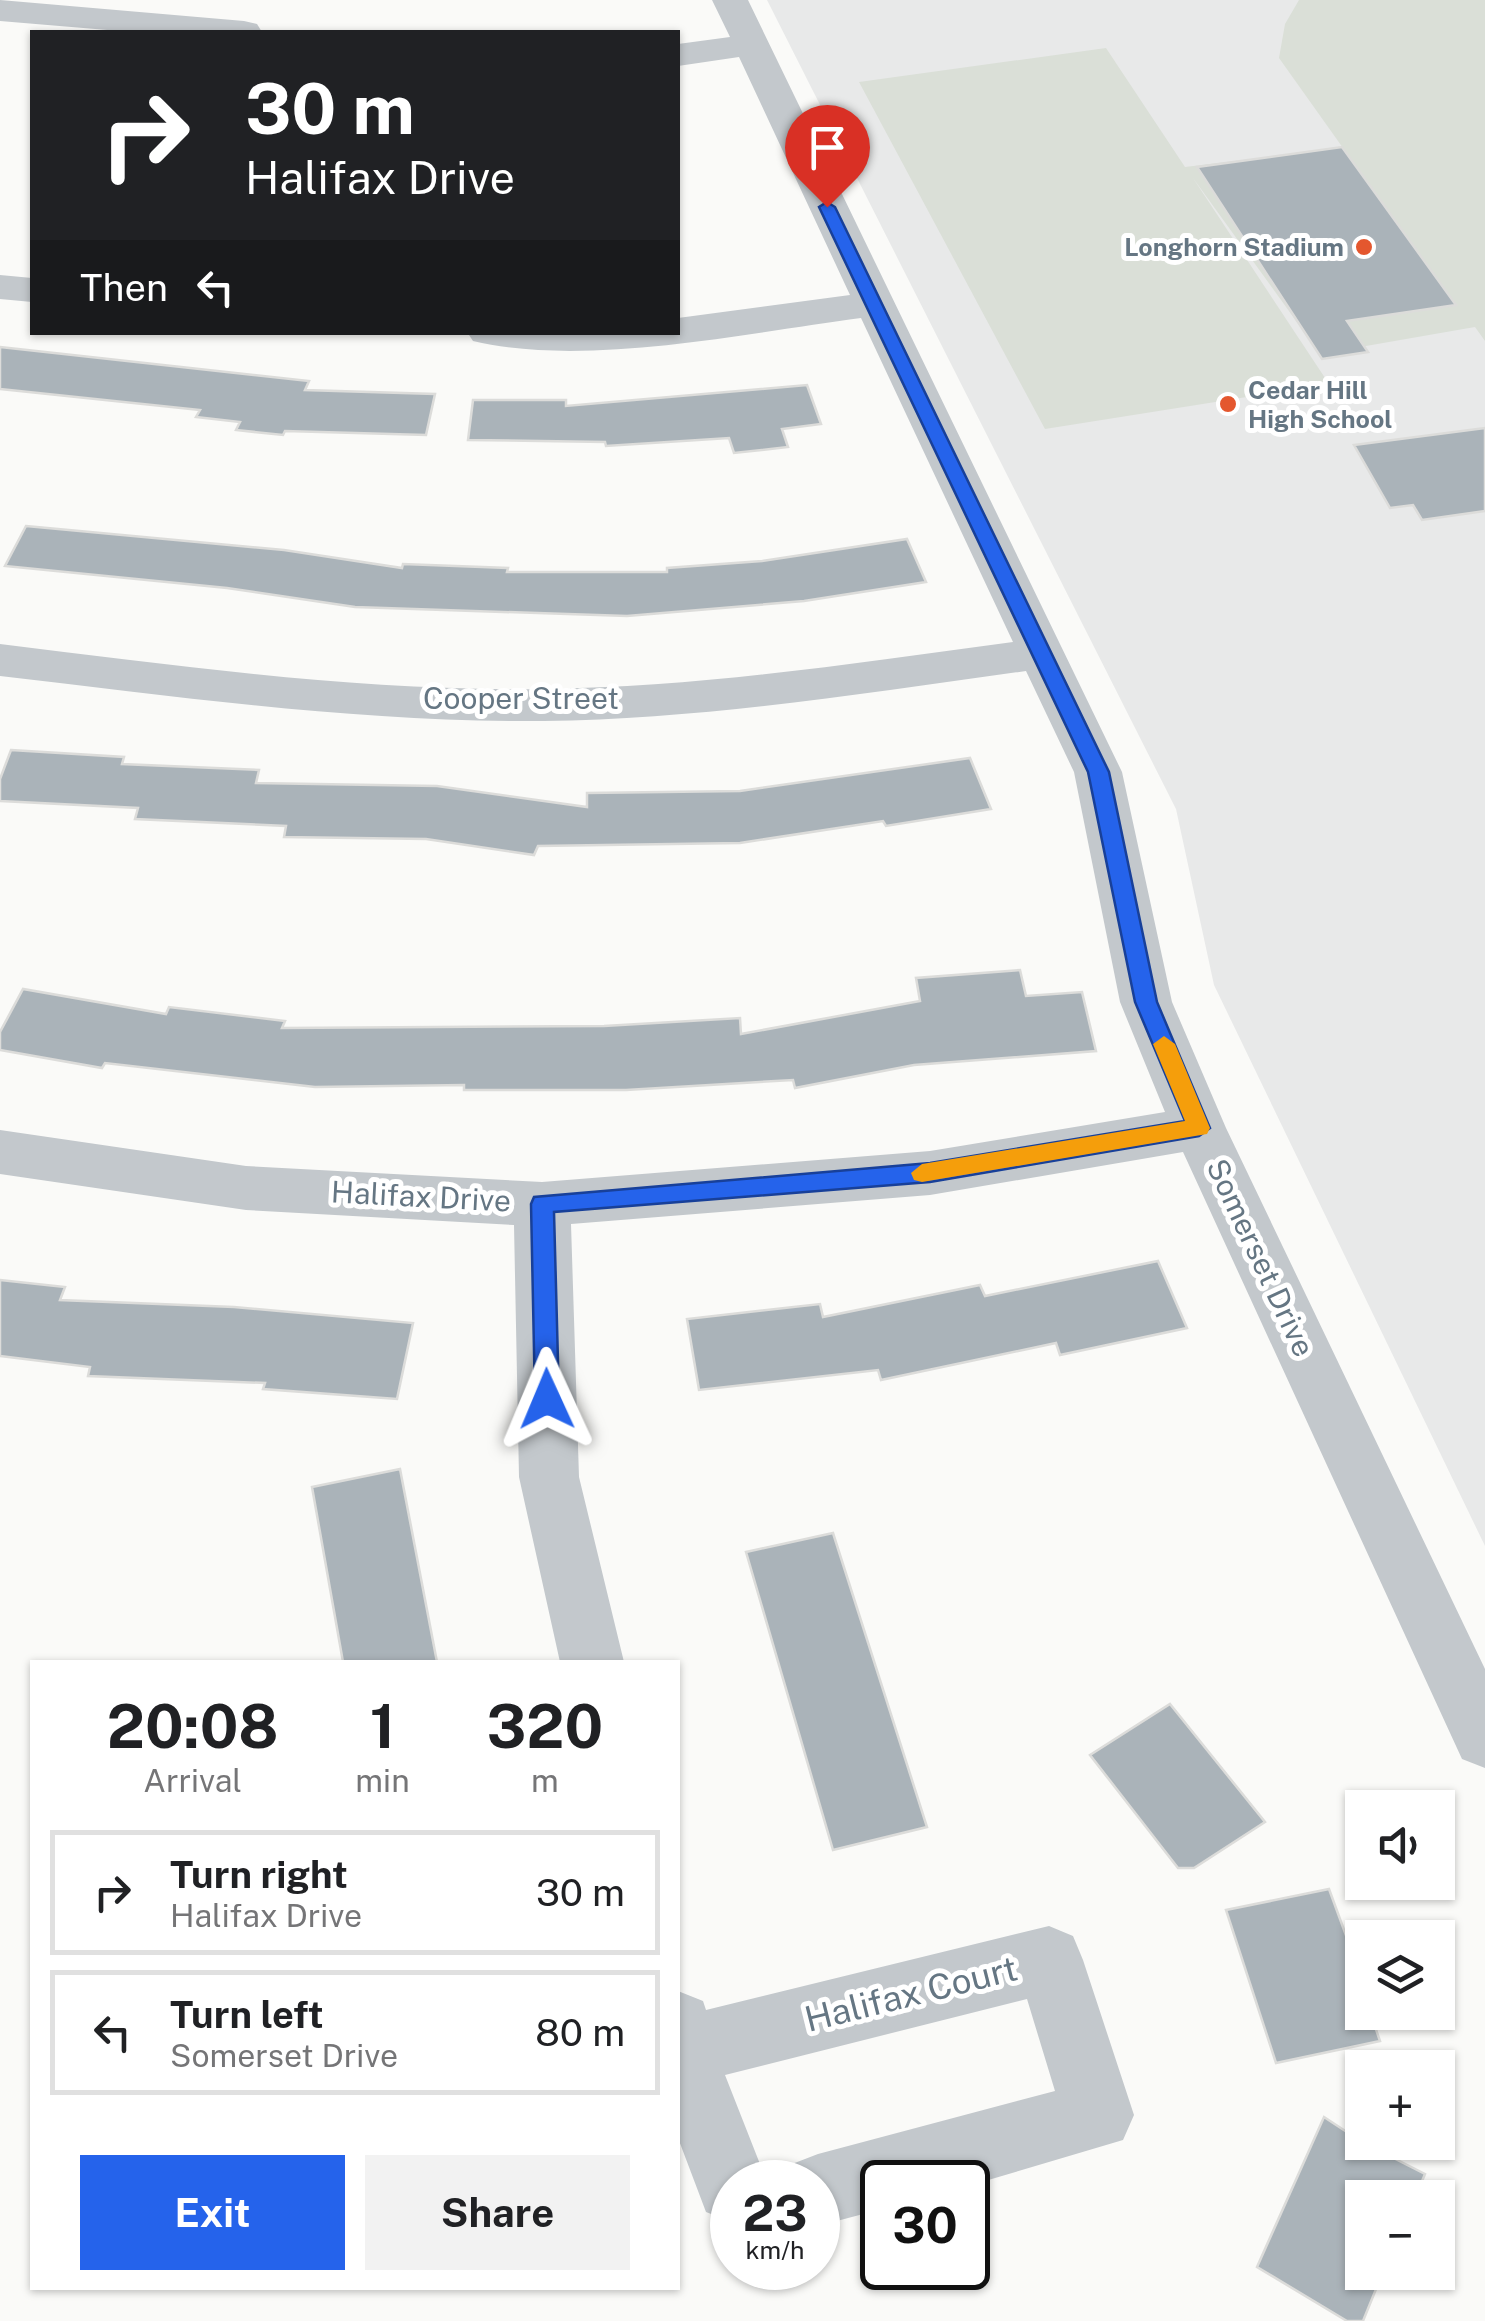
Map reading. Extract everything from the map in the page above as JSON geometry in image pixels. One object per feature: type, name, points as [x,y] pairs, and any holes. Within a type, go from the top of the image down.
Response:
[{"type":"street","name":"Somerset Drive","points":[[730,0],[1098,772],[1146,1002],[1199,1128],[1485,1738]]},
{"type":"street","points":[[0,10],[222,30]]},
{"type":"street","points":[[680,55],[751,45]]},
{"type":"street","points":[[0,287],[30,290]]},
{"type":"street","points":[[680,330],[872,304]]},
{"type":"street","points":[[520,335],[565,339],[620,335]]},
{"type":"street","name":"Cooper Street","points":[[0,660],[302,695],[544,706],[762,691],[1041,654]]},
{"type":"street","name":"Halifax Drive","points":[[0,1152],[246,1188],[542,1204],[930,1172],[1199,1128]]},
{"type":"street","points":[[542,1204],[549,1476],[592,1660]]},
{"type":"street","name":"Halifax Court","points":[[722,2160],[690,2082],[680,2038],[1049,1960],[1098,2116],[840,2184]]},
{"type":"shaded area","name":"Cedar Hill High School","points":[[767,0],[1485,0],[1485,1546],[1214,985],[1176,809]]},
{"type":"shaded area","points":[[1299,0],[1485,0],[1485,341],[1475,327],[1320,354],[1193,178],[1329,384],[1045,429],[859,82],[1106,48],[1185,167],[1343,148],[1279,58],[1285,24]]},
{"type":"building","points":[[1342,147],[1456,305],[1347,321],[1368,352],[1322,359],[1197,167]]},
{"type":"building","points":[[0,347],[309,381],[305,390],[435,394],[426,435],[285,431],[283,435],[236,430],[240,422],[196,417],[200,410],[0,389]]},
{"type":"building","points":[[807,385],[821,424],[782,429],[788,447],[734,453],[729,438],[606,446],[605,442],[468,440],[473,400],[566,400],[566,406]]},
{"type":"building","points":[[1485,428],[1485,511],[1422,520],[1413,505],[1390,508],[1354,445]]},
{"type":"building","points":[[26,526],[284,550],[402,568],[403,564],[508,568],[507,572],[667,572],[667,568],[762,561],[907,539],[926,582],[804,601],[627,616],[355,607],[227,588],[5,566]]},
{"type":"building","points":[[11,750],[124,757],[122,764],[259,770],[256,783],[437,786],[587,807],[587,793],[740,791],[970,758],[991,809],[740,843],[538,846],[534,855],[426,839],[284,837],[286,826],[135,819],[138,808],[0,801],[0,779]]},
{"type":"building","points":[[1020,970],[1026,996],[1082,992],[1096,1051],[914,1065],[795,1088],[793,1080],[626,1090],[464,1090],[464,1085],[315,1087],[105,1063],[102,1068],[0,1050],[0,1032],[23,989],[166,1014],[169,1007],[285,1021],[282,1028],[604,1026],[740,1018],[741,1034],[920,1001],[916,978]]},
{"type":"building","points":[[1158,1261],[1187,1328],[1060,1355],[1056,1343],[881,1380],[878,1370],[699,1390],[687,1319],[820,1304],[823,1317],[980,1285],[985,1296]]},
{"type":"building","points":[[0,1280],[65,1287],[60,1300],[234,1307],[413,1323],[397,1399],[263,1389],[265,1383],[88,1376],[90,1367],[0,1356]]},
{"type":"building","points":[[400,1469],[437,1660],[343,1660],[312,1487]]},
{"type":"building","points":[[833,1533],[927,1827],[833,1850],[746,1552]]},
{"type":"building","points":[[1170,1704],[1265,1822],[1194,1868],[1178,1868],[1090,1755]]},
{"type":"building","points":[[1329,1889],[1345,1933],[1345,2030],[1376,2030],[1380,2041],[1276,2063],[1226,1910]]},
{"type":"building","points":[[1324,2117],[1345,2131],[1345,2160],[1397,2160],[1425,2174],[1422,2180],[1345,2180],[1345,2290],[1376,2290],[1363,2321],[1347,2321],[1257,2267]]},
{"type":"slow traffic","points":[[922,1173],[1199,1128],[1164,1044]]},
{"type":"place","name":"Longhorn Stadium","points":[[1364,247]]},
{"type":"place","name":"Cedar Hill High School","points":[[1228,404]]},
{"type":"route","points":[[547,1399],[542,1204],[930,1172],[1199,1128],[1146,1002],[1098,772],[827,207]]}]
